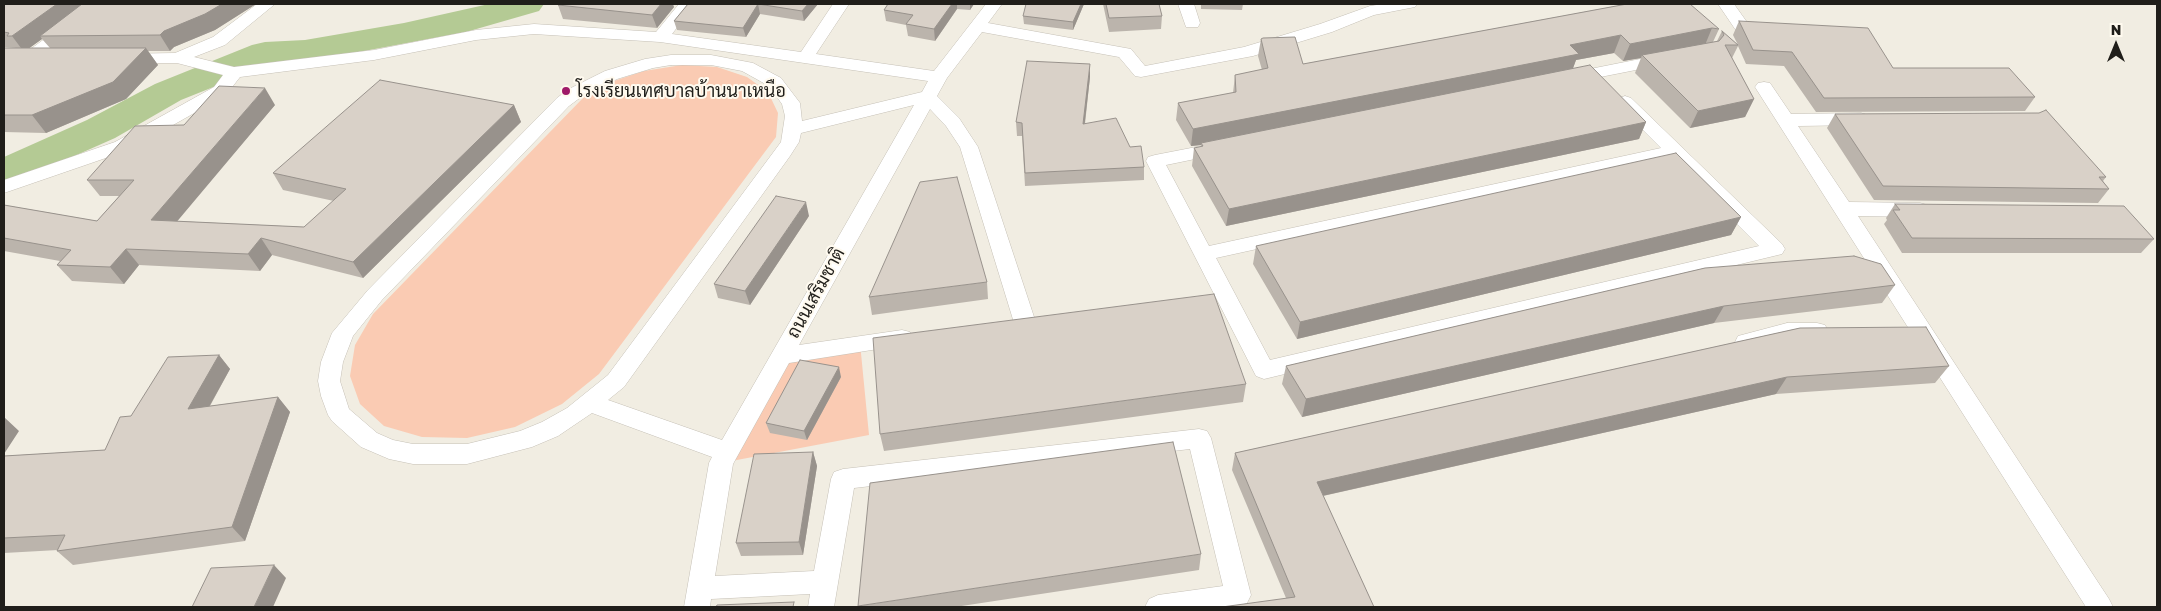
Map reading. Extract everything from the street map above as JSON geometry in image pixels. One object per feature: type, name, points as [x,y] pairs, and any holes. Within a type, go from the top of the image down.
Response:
[{"type":"street","points":[[30,58],[102,4]]},
{"type":"street","points":[[177,58],[219,41],[267,4]]},
{"type":"street","points":[[660,37],[687,4]]},
{"type":"street","points":[[806,57],[840,4]]},
{"type":"street","name":"ถนนเสริมชาติ","points":[[698,598],[721,464],[927,96],[994,4]]},
{"type":"street","points":[[1186,4],[1192,23]]},
{"type":"street","points":[[979,26],[1124,54],[1141,72],[1247,52],[1326,28],[1370,11],[1409,4]]},
{"type":"street","points":[[1726,4],[1742,25]]},
{"type":"street","points":[[108,58],[177,58],[234,71],[374,55],[476,35],[534,29],[660,37],[939,77]]},
{"type":"street","points":[[1556,81],[1606,84],[1686,55]]},
{"type":"street","points":[[13,58],[60,58]]},
{"type":"street","points":[[692,59],[730,63],[746,67],[775,82],[791,103],[794,116],[792,129],[790,142],[616,381],[575,414],[550,429],[524,440],[467,454],[413,454],[389,448],[369,440],[340,415],[332,396],[330,381],[332,362],[343,333],[375,295],[556,109],[575,93],[592,83],[618,72],[658,62],[692,59]]},
{"type":"street","points":[[4,187],[122,146],[220,91],[234,71]]},
{"type":"street","points":[[1243,144],[1155,161],[1203,254],[1215,297],[1264,370],[1776,249],[1606,84]]},
{"type":"street","points":[[1764,87],[2100,607]]},
{"type":"street","points":[[792,129],[927,96],[953,122],[969,147],[1026,325]]},
{"type":"street","points":[[1785,120],[1882,119]]},
{"type":"street","points":[[1203,254],[1675,151]]},
{"type":"street","points":[[1843,209],[1941,210]]},
{"type":"street","points":[[1724,348],[1786,331],[1835,331]]},
{"type":"street","points":[[1893,332],[1922,332]]},
{"type":"street","points":[[781,356],[876,341],[923,336]]},
{"type":"street","points":[[589,403],[727,452]]},
{"type":"street","points":[[821,607],[843,479],[1198,438],[1238,595],[1158,607]]},
{"type":"street","points":[[698,598],[824,582]]},
{"type":"shaded area","points":[[682,65],[717,67],[747,77],[768,92],[778,113],[776,137],[599,374],[562,404],[515,427],[467,438],[422,437],[384,426],[360,404],[350,376],[355,345],[373,314],[583,98],[611,82],[644,71]]},
{"type":"shaded area","points":[[860,343],[869,435],[721,463],[781,356]]},
{"type":"building","points":[[4,4],[57,4],[12,36],[7,36],[9,33],[4,32]]},
{"type":"building","points":[[82,4],[222,4],[205,14],[164,31],[160,35],[40,36]]},
{"type":"building","points":[[661,4],[652,15],[558,5]]},
{"type":"building","points":[[688,4],[758,4],[743,28],[674,21]]},
{"type":"building","points":[[758,4],[808,4],[802,11]]},
{"type":"building","points":[[888,4],[952,4],[934,29],[906,24],[913,15],[884,10]]},
{"type":"building","points":[[1026,4],[1081,4],[1073,22],[1023,16]]},
{"type":"building","points":[[1106,4],[1159,4],[1162,16],[1109,18]]},
{"type":"building","points":[[1627,4],[1690,4],[1719,29],[1712,28],[1630,44],[1621,35],[1570,45],[1579,54],[1193,129],[1178,103],[1236,92],[1235,75],[1268,68],[1261,39],[1263,38],[1295,37],[1303,64]]},
{"type":"building","points":[[1739,21],[1868,28],[1893,68],[2009,68],[2035,97],[1824,98],[1792,52],[1753,50]]},
{"type":"building","points":[[1722,31],[1738,45],[1725,45],[1754,99],[1698,111],[1642,55],[1719,41],[1724,35]]},
{"type":"building","points":[[4,48],[146,48],[113,82],[32,115],[4,115]]},
{"type":"building","points":[[1027,61],[1090,64],[1083,124],[1116,118],[1130,147],[1141,146],[1144,167],[1025,173],[1022,123],[1016,122]]},
{"type":"building","points":[[1590,65],[1646,122],[1229,209],[1194,148],[1203,146],[1201,143]]},
{"type":"building","points":[[380,80],[514,105],[353,262],[261,238],[248,254],[126,249],[110,267],[57,265],[71,250],[4,238],[4,205],[97,221],[134,180],[87,180],[135,126],[184,125],[219,86],[265,88],[151,220],[304,227],[346,189],[273,173]]},
{"type":"building","points":[[2046,110],[2106,177],[2099,177],[2109,189],[1883,186],[1835,114],[2039,113]]},
{"type":"building","points":[[1676,153],[1741,217],[1300,322],[1256,246]]},
{"type":"building","points":[[957,177],[987,282],[869,297],[920,182]]},
{"type":"building","points":[[776,196],[806,202],[745,291],[714,284]]},
{"type":"building","points":[[1895,204],[2124,206],[2154,239],[1912,238],[1893,210],[1900,210]]},
{"type":"building","points":[[1854,256],[1881,264],[1895,285],[1724,306],[1306,399],[1286,366],[1705,268]]},
{"type":"building","points":[[1214,294],[1246,384],[880,434],[873,338]]},
{"type":"building","points":[[1926,327],[1949,366],[1787,377],[1317,482],[1374,607],[1222,607],[1295,597],[1235,453],[1800,328]]},
{"type":"building","points":[[219,355],[188,409],[278,397],[232,527],[57,551],[65,535],[4,538],[4,456],[105,450],[120,417],[131,416],[168,357]]},
{"type":"building","points":[[800,360],[839,367],[804,431],[766,423]]},
{"type":"building","points":[[1173,442],[1201,554],[858,606],[870,483]]},
{"type":"building","points":[[813,452],[799,542],[736,543],[754,454]]},
{"type":"building","points":[[274,565],[254,607],[192,607],[211,568]]},
{"type":"building","points":[[794,602],[793,607],[716,607],[717,605]]},
{"type":"waterway","points":[[4,172],[101,129],[168,92],[265,53],[305,51],[404,34],[466,21],[527,4]]},
{"type":"place","name":"โรงเรียนเทศบาลบ้านนาเหนือ","points":[[566,91]]}]
